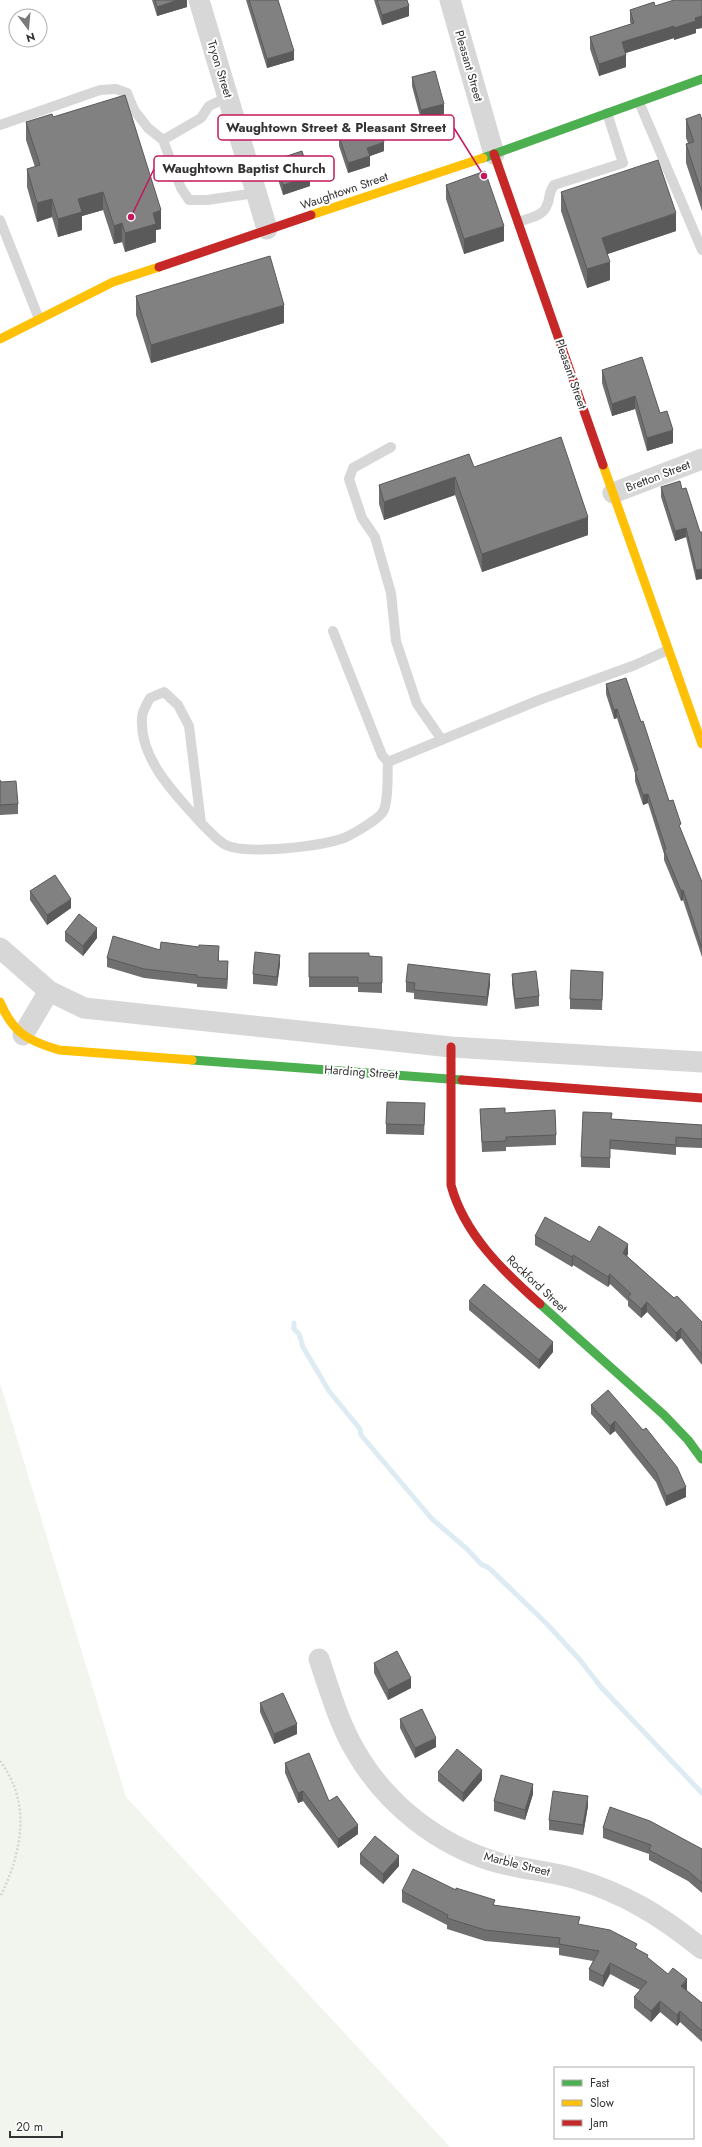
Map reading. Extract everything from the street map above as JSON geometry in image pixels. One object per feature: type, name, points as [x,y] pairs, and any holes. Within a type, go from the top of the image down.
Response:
[{"type":"street","name":"Tryon Street","points":[[199,0],[267,229]]},
{"type":"street","name":"Pleasant Street","points":[[450,0],[494,154],[702,744]]},
{"type":"street","name":"Waughtown Street","points":[[0,339],[113,282],[494,154],[702,79]]},
{"type":"street","name":"Bretton Street","points":[[613,493],[702,459]]},
{"type":"street","points":[[0,948],[50,990],[84,1008],[451,1047],[702,1062]]},
{"type":"street","points":[[0,1002],[4,1014],[23,1035],[50,990]]},
{"type":"street","name":"Harding Street","points":[[23,1035],[33,1043],[59,1050],[702,1098]]},
{"type":"street","name":"Rockford Street","points":[[451,1047],[450,1185],[454,1202],[478,1242],[519,1286],[662,1413],[694,1447],[702,1459]]},
{"type":"street","name":"Marble Street","points":[[319,1659],[342,1724],[356,1752],[373,1778],[394,1803],[412,1818],[438,1836],[496,1862],[574,1878],[618,1894],[647,1908],[673,1925],[702,1949]]},
{"type":"lane","points":[[0,125],[100,90],[116,89],[127,94],[134,110],[148,128],[163,140],[181,188],[189,200],[207,200],[256,193]]},
{"type":"lane","points":[[163,140],[201,118],[209,106],[228,97]]},
{"type":"lane","points":[[639,102],[702,250]]},
{"type":"lane","points":[[518,222],[542,214],[548,204],[548,194],[554,185],[623,163],[606,113]]},
{"type":"lane","points":[[0,220],[39,319]]},
{"type":"lane","points":[[391,447],[353,468],[349,479],[362,518],[375,537],[391,593],[396,641],[417,704],[442,740]]},
{"type":"lane","points":[[201,824],[189,726],[178,705],[164,692],[150,698],[142,716],[142,735],[157,768],[177,795],[201,824],[224,844],[245,849],[295,848],[344,838],[373,821],[383,811],[387,792],[388,762],[382,755],[333,631]]},
{"type":"lane","points":[[388,762],[539,700],[635,665],[668,650]]},
{"type":"path","points":[[0,1761],[13,1783],[22,1821],[19,1847],[0,1897]]},
{"type":"shaded area","points":[[0,1383],[126,1797],[450,2147],[0,2147]]},
{"type":"building","points":[[155,0],[178,0],[157,7]]},
{"type":"building","points":[[249,0],[278,0],[294,51],[267,59]]},
{"type":"building","points":[[377,0],[407,0],[409,6],[382,15]]},
{"type":"building","points":[[674,0],[702,0],[702,16],[695,18],[696,21],[622,42],[626,55],[599,64],[590,37],[634,23],[630,10],[654,2],[655,6]]},
{"type":"building","points":[[435,71],[444,104],[421,110],[412,77]]},
{"type":"building","points":[[125,95],[161,210],[153,213],[156,224],[125,233],[122,223],[114,226],[103,192],[78,199],[82,212],[58,219],[52,199],[37,203],[27,169],[40,165],[26,122],[52,114],[53,117]]},
{"type":"building","points":[[700,114],[702,120],[702,193],[686,144],[694,142],[686,119]]},
{"type":"building","points":[[378,123],[384,142],[367,148],[370,156],[348,163],[339,136]]},
{"type":"building","points":[[302,151],[310,177],[283,185],[275,160]]},
{"type":"building","points":[[658,160],[676,213],[602,238],[610,262],[587,269],[561,192]]},
{"type":"building","points":[[485,171],[504,226],[464,239],[446,185]]},
{"type":"building","points":[[270,256],[284,305],[151,345],[136,296]]},
{"type":"building","points":[[642,357],[660,413],[667,411],[673,430],[647,438],[635,396],[612,404],[602,370]]},
{"type":"building","points":[[561,437],[588,517],[482,554],[455,477],[384,502],[379,485],[469,454],[474,467]]},
{"type":"building","points":[[680,481],[682,489],[686,488],[700,532],[702,532],[702,569],[696,570],[686,528],[675,531],[661,487]]},
{"type":"building","points":[[626,678],[641,722],[643,721],[669,801],[673,800],[681,824],[679,825],[702,882],[702,948],[683,890],[681,891],[664,850],[666,849],[648,794],[643,795],[635,771],[638,770],[617,709],[614,710],[606,684]]},
{"type":"building","points":[[0,780],[1,782],[16,781],[18,804],[0,805]]},
{"type":"building","points":[[55,875],[71,899],[47,915],[30,891]]},
{"type":"building","points":[[79,914],[97,928],[83,946],[65,932]]},
{"type":"building","points":[[113,936],[160,950],[161,942],[199,947],[199,945],[219,946],[218,961],[228,961],[227,979],[197,977],[197,975],[144,969],[107,958]]},
{"type":"building","points":[[255,952],[280,955],[277,977],[253,974]]},
{"type":"building","points":[[309,953],[369,953],[369,956],[382,957],[382,983],[358,983],[358,977],[309,977]]},
{"type":"building","points":[[408,964],[490,974],[487,997],[414,990],[415,983],[406,982]]},
{"type":"building","points":[[571,970],[603,972],[602,1000],[570,999]]},
{"type":"building","points":[[536,971],[539,996],[515,999],[512,974]]},
{"type":"building","points":[[387,1102],[425,1103],[424,1125],[386,1124]]},
{"type":"building","points":[[505,1108],[505,1113],[555,1110],[556,1135],[506,1137],[506,1141],[482,1142],[480,1109]]},
{"type":"building","points":[[583,1112],[612,1113],[611,1119],[702,1125],[702,1139],[676,1137],[676,1145],[610,1140],[610,1158],[581,1157]]},
{"type":"building","points":[[545,1217],[590,1242],[599,1226],[628,1244],[623,1253],[674,1298],[677,1296],[702,1322],[702,1355],[681,1328],[676,1333],[647,1302],[641,1309],[628,1297],[631,1294],[610,1274],[608,1277],[573,1255],[572,1257],[535,1236]]},
{"type":"building","points":[[484,1284],[553,1342],[539,1360],[469,1301]]},
{"type":"building","points":[[608,1390],[643,1430],[646,1428],[677,1467],[686,1487],[666,1496],[656,1472],[615,1421],[610,1426],[591,1405]]},
{"type":"building","points":[[397,1651],[411,1678],[388,1690],[374,1663]]},
{"type":"building","points":[[283,1693],[297,1724],[274,1734],[260,1703]]},
{"type":"building","points":[[422,1709],[436,1738],[415,1748],[400,1719]]},
{"type":"building","points":[[457,1749],[482,1770],[463,1793],[438,1772]]},
{"type":"building","points":[[309,1753],[329,1801],[337,1796],[358,1825],[338,1839],[303,1791],[298,1793],[285,1763]]},
{"type":"building","points":[[501,1775],[533,1784],[525,1810],[494,1801]]},
{"type":"building","points":[[553,1791],[588,1796],[583,1825],[549,1820]]},
{"type":"building","points":[[610,1807],[650,1821],[702,1849],[702,1883],[688,1871],[649,1850],[651,1845],[603,1828]]},
{"type":"building","points":[[375,1836],[399,1856],[383,1874],[360,1854]]},
{"type":"building","points":[[413,1869],[456,1890],[456,1888],[495,1900],[493,1905],[580,1917],[578,1924],[610,1930],[637,1944],[635,1948],[648,1955],[647,1957],[668,1974],[673,1968],[687,1979],[681,1986],[702,2003],[702,2031],[680,2011],[677,2015],[660,2001],[651,2011],[634,1997],[647,1982],[610,1963],[603,1976],[589,1969],[599,1951],[559,1944],[560,1938],[485,1930],[447,1918],[448,1915],[402,1891]]},
{"type":"waterway","points":[[294,1323],[294,1329],[299,1334],[303,1347],[329,1391],[360,1429],[361,1435],[432,1519],[467,1549],[481,1564],[489,1568],[547,1624],[580,1660],[601,1687],[702,1793]]},
{"type":"traffic: fast","points":[[483,158],[702,79]]},
{"type":"traffic: fast","points":[[192,1060],[462,1080]]},
{"type":"traffic: fast","points":[[540,1304],[664,1415],[688,1440],[702,1459]]},
{"type":"traffic: slow","points":[[311,215],[483,158]]},
{"type":"traffic: slow","points":[[0,339],[113,282],[159,267]]},
{"type":"traffic: slow","points":[[603,465],[702,744]]},
{"type":"traffic: slow","points":[[0,1002],[5,1013],[16,1028],[30,1039],[48,1047],[59,1050],[192,1060]]},
{"type":"traffic: jam","points":[[494,154],[603,465]]},
{"type":"traffic: jam","points":[[159,267],[311,215]]},
{"type":"traffic: jam","points":[[451,1047],[451,1185],[457,1203],[465,1220],[486,1250],[499,1265],[540,1304]]},
{"type":"traffic: jam","points":[[462,1080],[702,1098]]},
{"type":"place","name":"Waughtown Street & Pleasant Street","points":[[484,176]]},
{"type":"place","name":"Waughtown Baptist Church","points":[[131,217]]}]
